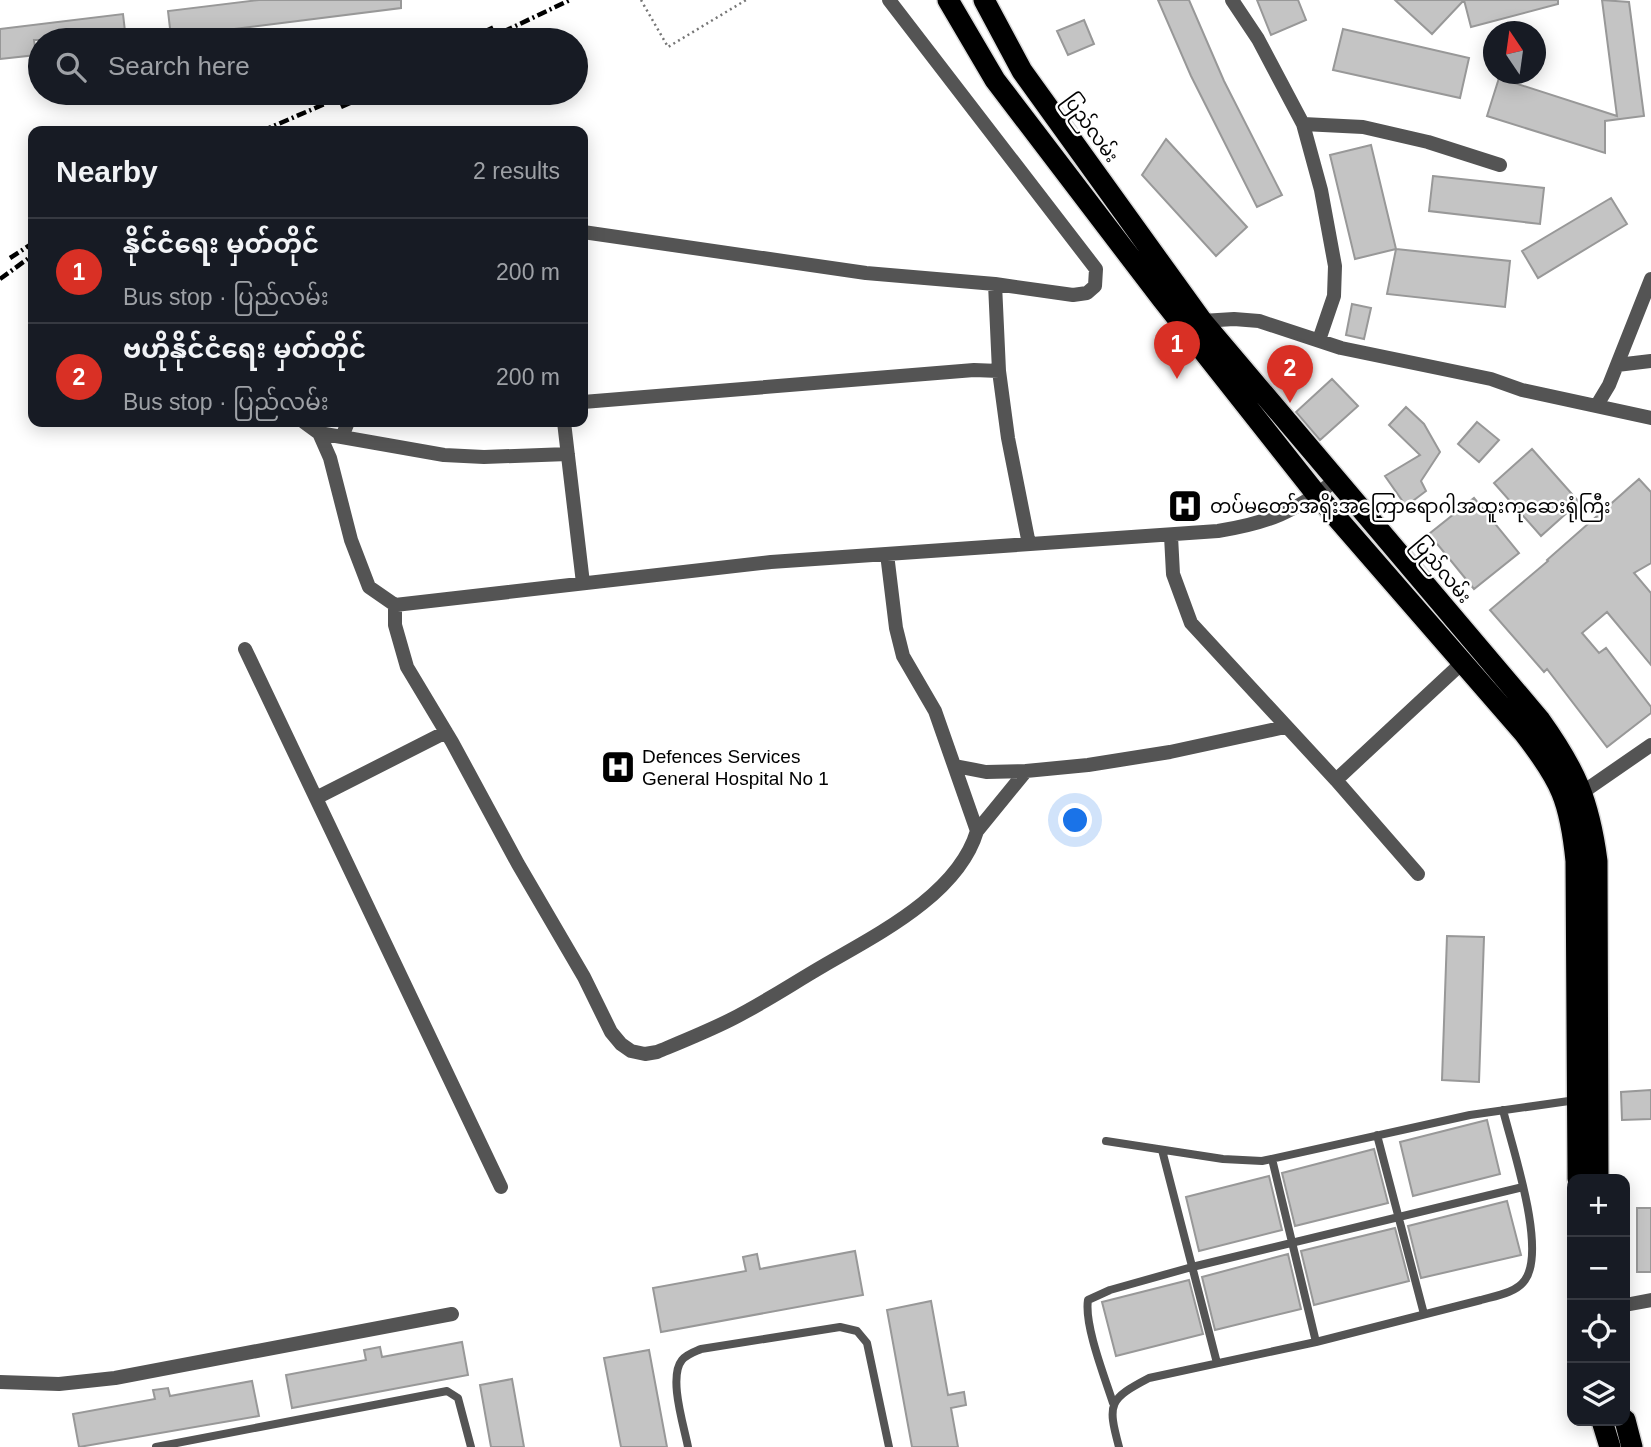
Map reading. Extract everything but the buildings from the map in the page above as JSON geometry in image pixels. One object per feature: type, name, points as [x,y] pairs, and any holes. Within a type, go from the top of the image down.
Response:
[{"type":"highway","points":[[948,0],[995,80],[1196,327],[1317,495],[1463,662],[1550,767],[1566,798],[1576,861],[1578,1174]]},
{"type":"highway","name":"ပြည်လမ်း","points":[[984,0],[1022,71],[1196,327],[1336,480],[1540,720],[1565,755],[1583,792],[1592,824],[1597,860],[1598,1174]]},
{"type":"highway","points":[[1604,1426],[1610,1447]]},
{"type":"highway","points":[[1627,1426],[1632,1447]]},
{"type":"street","points":[[588,233],[866,273],[995,284],[1073,295],[1087,293],[1094,286],[1096,269],[889,0]]},
{"type":"street","points":[[1232,0],[1258,39],[1303,124],[1321,190],[1335,266],[1334,296],[1318,340]]},
{"type":"street","points":[[1303,124],[1363,127],[1428,142],[1500,165]]},
{"type":"street","points":[[1597,405],[1617,365],[1651,279]]},
{"type":"street","points":[[995,284],[999,371],[1008,438],[1029,544]]},
{"type":"street","points":[[1196,327],[1234,319],[1259,321],[1361,353],[1491,379],[1522,390],[1651,418]]},
{"type":"street","points":[[1617,365],[1651,361]]},
{"type":"street","points":[[588,401],[974,370],[999,371]]},
{"type":"street","points":[[311,427],[319,433],[342,438],[444,454],[484,457],[568,454]]},
{"type":"street","points":[[342,438],[346,427]]},
{"type":"street","points":[[565,427],[583,583]]},
{"type":"street","points":[[319,433],[330,458],[351,540],[369,587],[395,605],[771,562],[1171,536],[1250,526],[1284,515],[1336,480]]},
{"type":"street","points":[[1171,536],[1173,574],[1191,623],[1336,780],[1418,874]]},
{"type":"street","points":[[887,554],[896,628],[903,656],[935,711],[976,831]]},
{"type":"street","points":[[395,605],[395,625],[407,667],[584,977],[611,1032],[631,1051],[645,1054],[657,1052],[732,1019],[872,938],[931,896],[954,872],[972,846],[976,831],[1026,771]]},
{"type":"street","points":[[245,649],[501,1187]]},
{"type":"street","points":[[1336,780],[1463,662]]},
{"type":"street","points":[[954,766],[986,772],[1087,765],[1170,752],[1285,727]]},
{"type":"street","points":[[316,798],[446,732]]},
{"type":"street","points":[[1583,792],[1651,744]]},
{"type":"street","points":[[1630,1305],[1651,1300]]},
{"type":"street","points":[[0,1382],[60,1384],[115,1378],[452,1314]]},
{"type":"lane","points":[[1106,1140],[1223,1159],[1262,1161],[1470,1115],[1576,1100]]},
{"type":"lane","points":[[1113,1403],[1126,1391],[1149,1378],[1316,1342],[1506,1293],[1524,1282],[1532,1266],[1533,1241],[1524,1187],[1503,1110]]},
{"type":"lane","points":[[1377,1135],[1424,1314]]},
{"type":"lane","points":[[1162,1150],[1217,1363]]},
{"type":"lane","points":[[1272,1159],[1316,1342]]},
{"type":"lane","points":[[1119,1447],[1111,1417],[1113,1403],[1096,1349],[1087,1308],[1088,1300],[1110,1290],[1192,1267],[1524,1187]]},
{"type":"lane","points":[[688,1447],[676,1372],[687,1355],[701,1349],[840,1327],[857,1331],[867,1343],[889,1447]]},
{"type":"lane","points":[[156,1447],[447,1391],[458,1398],[471,1447]]},
{"type":"path","points":[[641,0],[668,47],[746,0]]},
{"type":"railway","points":[[511,28],[570,0]]},
{"type":"railway","points":[[274,126],[322,105]]},
{"type":"railway","points":[[341,107],[345,105]]},
{"type":"railway","points":[[10,258],[28,246]]},
{"type":"railway","points":[[0,279],[28,259]]},
{"type":"place","name":"နိုင်ငံရေး မှတ်တိုင်","points":[[1177,379]]},
{"type":"place","name":"ဗဟိုနိုင်ငံရေး မှတ်တိုင်","points":[[1290,403]]},
{"type":"place","name":"တပ်မတော်အရိုးအကြောရောဂါအထူးကုဆေးရုံကြီး","points":[[1185,506]]},
{"type":"place","name":"Defences Services General Hospital No 1","points":[[618,767]]}]
